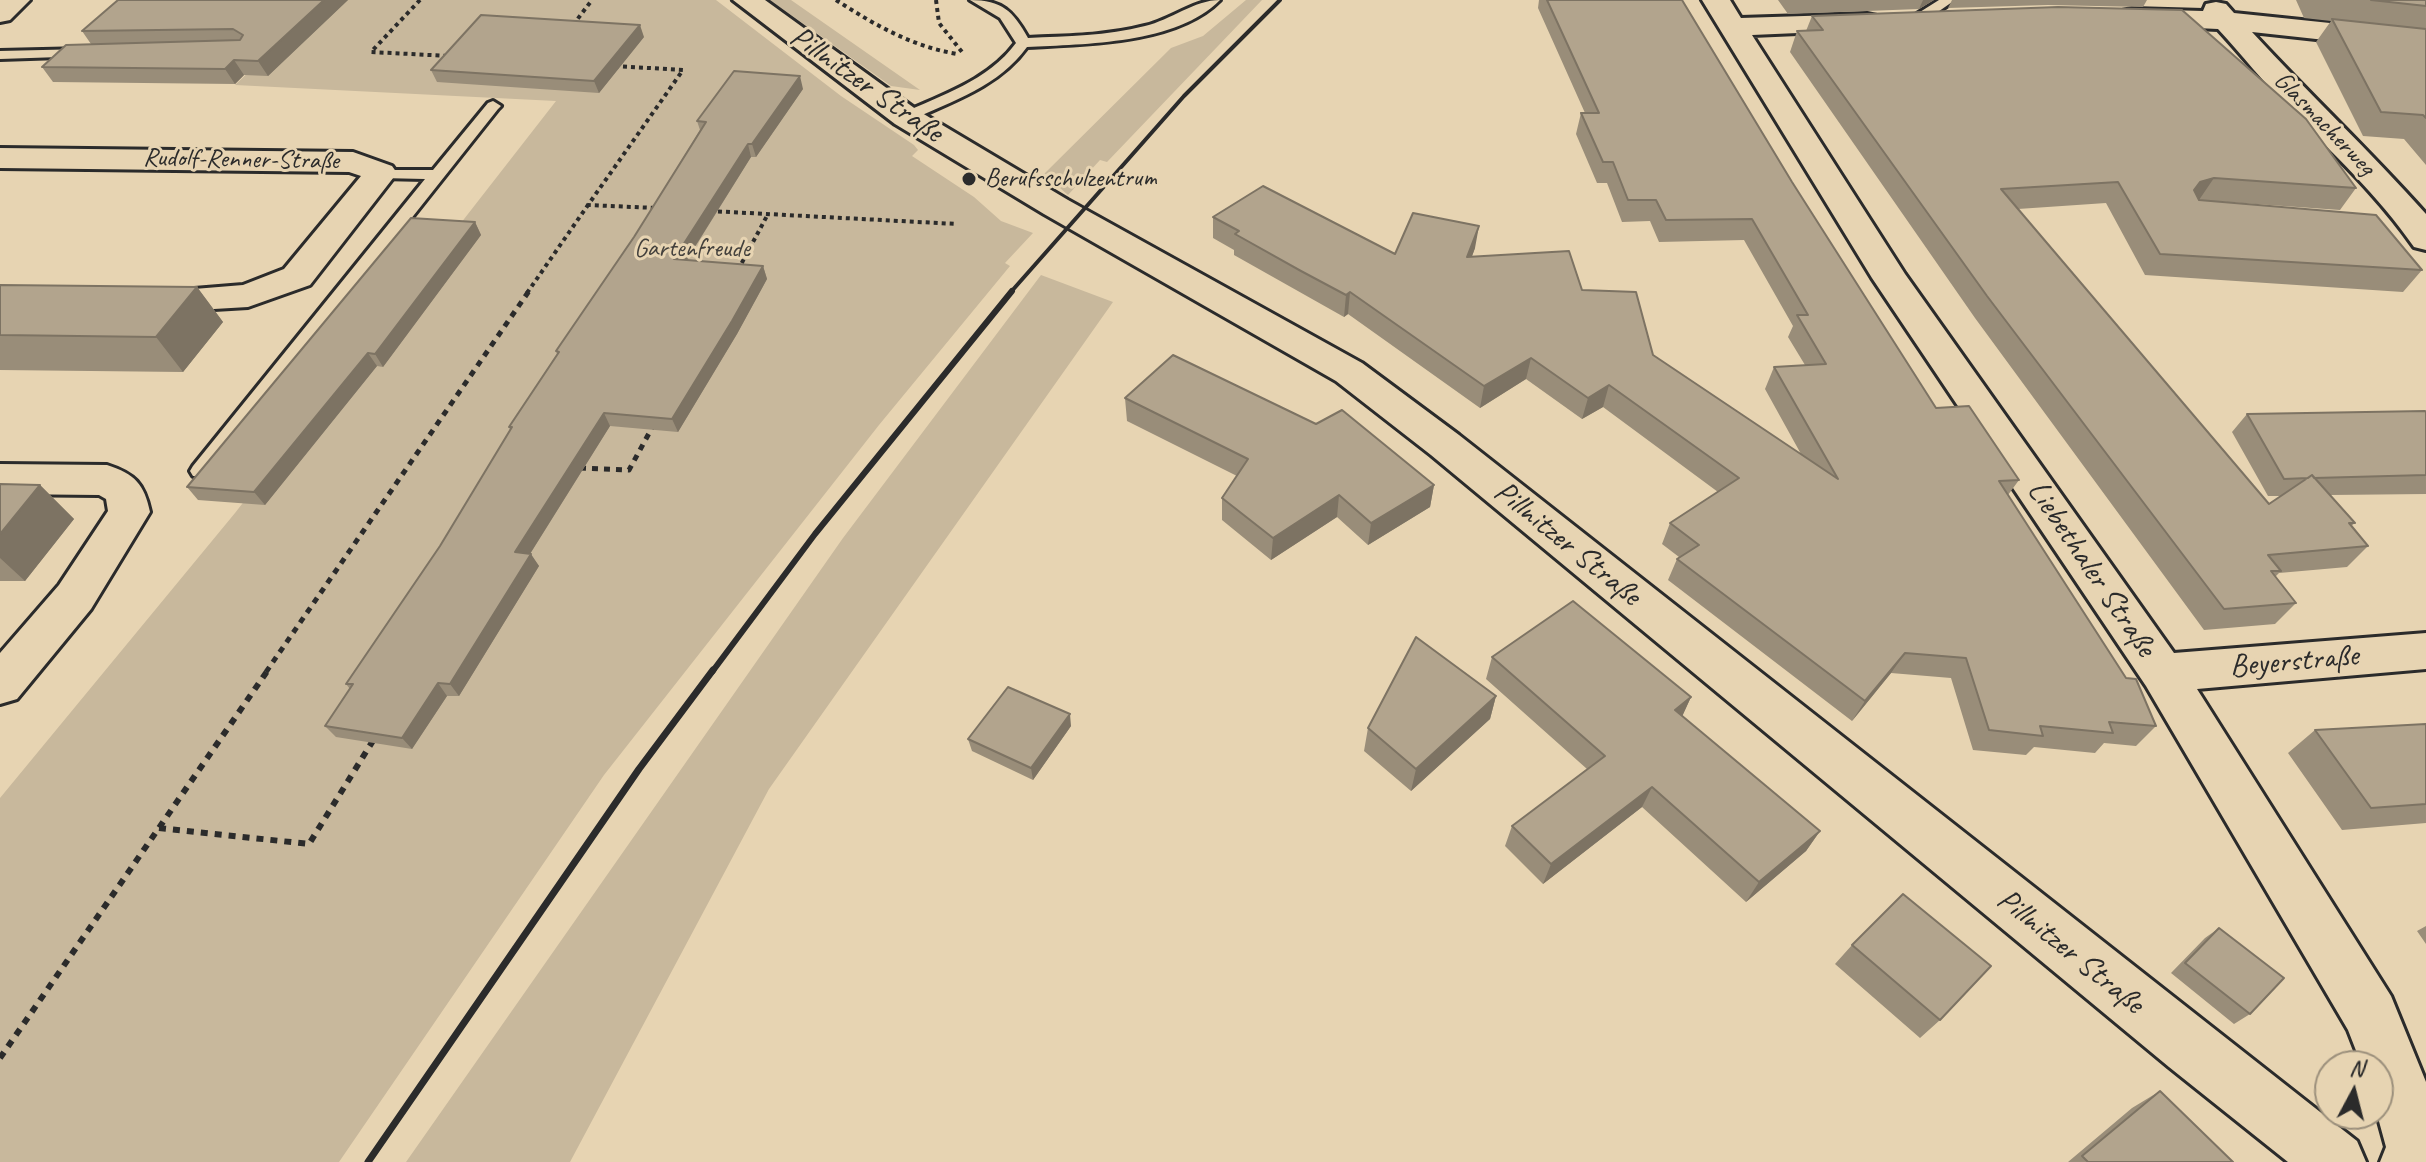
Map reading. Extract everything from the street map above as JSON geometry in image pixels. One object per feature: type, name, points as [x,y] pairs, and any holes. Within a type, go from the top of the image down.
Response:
[{"type":"street","points":[[0,14],[16,0]]},
{"type":"street","name":"Pillnitzer Straße","points":[[747,0],[906,117],[1056,207],[1349,372],[1457,454],[2189,1047],[2336,1162]]},
{"type":"street","name":"Glasmacherweg","points":[[2206,0],[2299,101],[2364,164],[2423,234]]},
{"type":"street","points":[[1725,14],[1917,20],[1955,9]]},
{"type":"street","name":"Liebethaler Straße","points":[[1725,14],[1890,278],[2162,673],[2371,1015],[2398,1085],[2416,1148],[2410,1162]]},
{"type":"street","points":[[2107,17],[2228,21],[2426,42]]},
{"type":"street","name":"Rudolf-Renner-Straße","points":[[0,158],[353,162],[381,173],[297,277],[248,296],[108,302]]},
{"type":"street","name":"Glasmacherweg","points":[[2372,225],[2423,234]]},
{"type":"street","points":[[0,479],[107,480],[125,491],[129,512],[75,597],[0,685]]},
{"type":"street","name":"Beyerstraße","points":[[2162,673],[2426,651]]},
{"type":"lane","points":[[977,0],[990,3],[1017,29],[1023,43]]},
{"type":"lane","points":[[1023,43],[1157,28],[1195,12],[1213,0]]},
{"type":"lane","points":[[906,117],[998,72],[1016,56],[1023,43]]},
{"type":"lane","points":[[0,55],[106,53]]},
{"type":"lane","points":[[200,471],[493,106]]},
{"type":"lane","points":[[381,173],[438,175]]},
{"type":"path","points":[[420,0],[371,52],[450,56]]},
{"type":"path","points":[[573,25],[592,0]]},
{"type":"path","points":[[836,0],[878,28],[924,49],[966,55],[942,32],[935,14],[936,0]]},
{"type":"path","points":[[0,1058],[683,70],[607,65]]},
{"type":"path","points":[[588,205],[663,209]]},
{"type":"path","points":[[708,211],[957,224]]},
{"type":"path","points":[[732,281],[768,214]]},
{"type":"path","points":[[571,468],[629,470],[658,416]]},
{"type":"path","points":[[159,828],[309,844],[376,736]]},
{"type":"green space","name":"Gartenfreude","points":[[325,0],[716,0],[841,96],[914,145],[918,150],[912,156],[974,197],[1001,221],[1033,233],[1005,263],[1010,266],[879,425],[604,775],[339,1162],[0,1162],[0,798],[235,513],[556,101],[235,85]]},
{"type":"green space","points":[[770,0],[791,0],[920,90],[891,86]]},
{"type":"green space","points":[[1246,0],[1262,0],[1107,162],[1100,160],[1068,195],[1044,174],[1171,48],[1203,36]]},
{"type":"green space","points":[[1041,275],[1113,302],[769,789],[570,1162],[406,1162],[843,538]]},
{"type":"building","points":[[118,0],[324,0],[258,61],[234,60],[225,69],[42,67],[66,45],[240,40],[243,35],[233,29],[82,31]]},
{"type":"building","points":[[1547,0],[1682,0],[1792,182],[1936,408],[1969,406],[2019,480],[1999,481],[2126,678],[2136,679],[2156,726],[2109,722],[2113,733],[2040,726],[2043,736],[1989,730],[1966,658],[1905,653],[1865,701],[1677,559],[1699,545],[1670,523],[1739,478],[1609,385],[1588,398],[1531,358],[1484,386],[1350,292],[1346,295],[1301,271],[1235,234],[1239,231],[1213,217],[1263,186],[1395,254],[1413,213],[1479,226],[1467,257],[1569,251],[1582,290],[1636,292],[1653,355],[1838,479],[1774,367],[1826,364],[1797,315],[1808,315],[1752,219],[1666,220],[1656,200],[1628,200],[1613,162],[1603,162],[1581,113],[1599,113]]},
{"type":"building","points":[[2371,0],[2426,0],[2426,6]]},
{"type":"building","points":[[2058,7],[2182,10],[2306,119],[2356,188],[2214,178],[2200,182],[2194,190],[2199,200],[2376,215],[2422,270],[2160,254],[2118,182],[2001,189],[2269,504],[2312,475],[2355,523],[2349,523],[2368,546],[2268,555],[2281,571],[2271,571],[2296,603],[2224,609],[1987,296],[1797,31],[1823,30],[1812,16]]},
{"type":"building","points":[[481,15],[640,25],[594,81],[431,70]]},
{"type":"building","points":[[2332,19],[2426,29],[2426,118],[2423,115],[2381,112]]},
{"type":"building","points":[[734,71],[800,76],[752,144],[748,144],[674,259],[763,266],[672,419],[604,413],[515,552],[531,554],[450,684],[438,683],[402,738],[325,726],[353,684],[346,684],[440,546],[512,427],[509,427],[559,352],[556,351],[634,237],[706,122],[697,121]]},
{"type":"building","points":[[411,218],[475,222],[375,354],[368,353],[254,492],[187,487]]},
{"type":"building","points":[[0,285],[197,287],[156,337],[0,335]]},
{"type":"building","points":[[1173,355],[1316,424],[1342,410],[1434,485],[1371,523],[1339,495],[1273,538],[1222,498],[1248,459],[1125,398]]},
{"type":"building","points":[[2425,411],[2426,475],[2314,478],[2312,475],[2308,478],[2284,479],[2247,414]]},
{"type":"building","points":[[0,484],[40,485],[0,534]]},
{"type":"building","points":[[1573,601],[1691,697],[1675,710],[1820,831],[1759,882],[1652,787],[1551,864],[1512,826],[1605,756],[1492,657]]},
{"type":"building","points":[[1416,637],[1496,696],[1416,769],[1368,728]]},
{"type":"building","points":[[1008,687],[1070,714],[1031,768],[968,739]]},
{"type":"building","points":[[2426,724],[2426,804],[2371,808],[2315,730]]},
{"type":"building","points":[[1903,894],[1991,966],[1940,1020],[1852,945]]},
{"type":"building","points":[[2219,928],[2284,978],[2250,1014],[2185,963]]},
{"type":"building","points":[[2160,1091],[2233,1162],[2088,1162],[2082,1156]]},
{"type":"railway","points":[[1010,293],[1184,96],[1280,0]]},
{"type":"railway","points":[[712,672],[815,534],[1012,291]]},
{"type":"railway","points":[[368,1162],[639,769],[713,670]]},
{"type":"place","name":"Berufsschulzentrum","points":[[969,179]]}]
